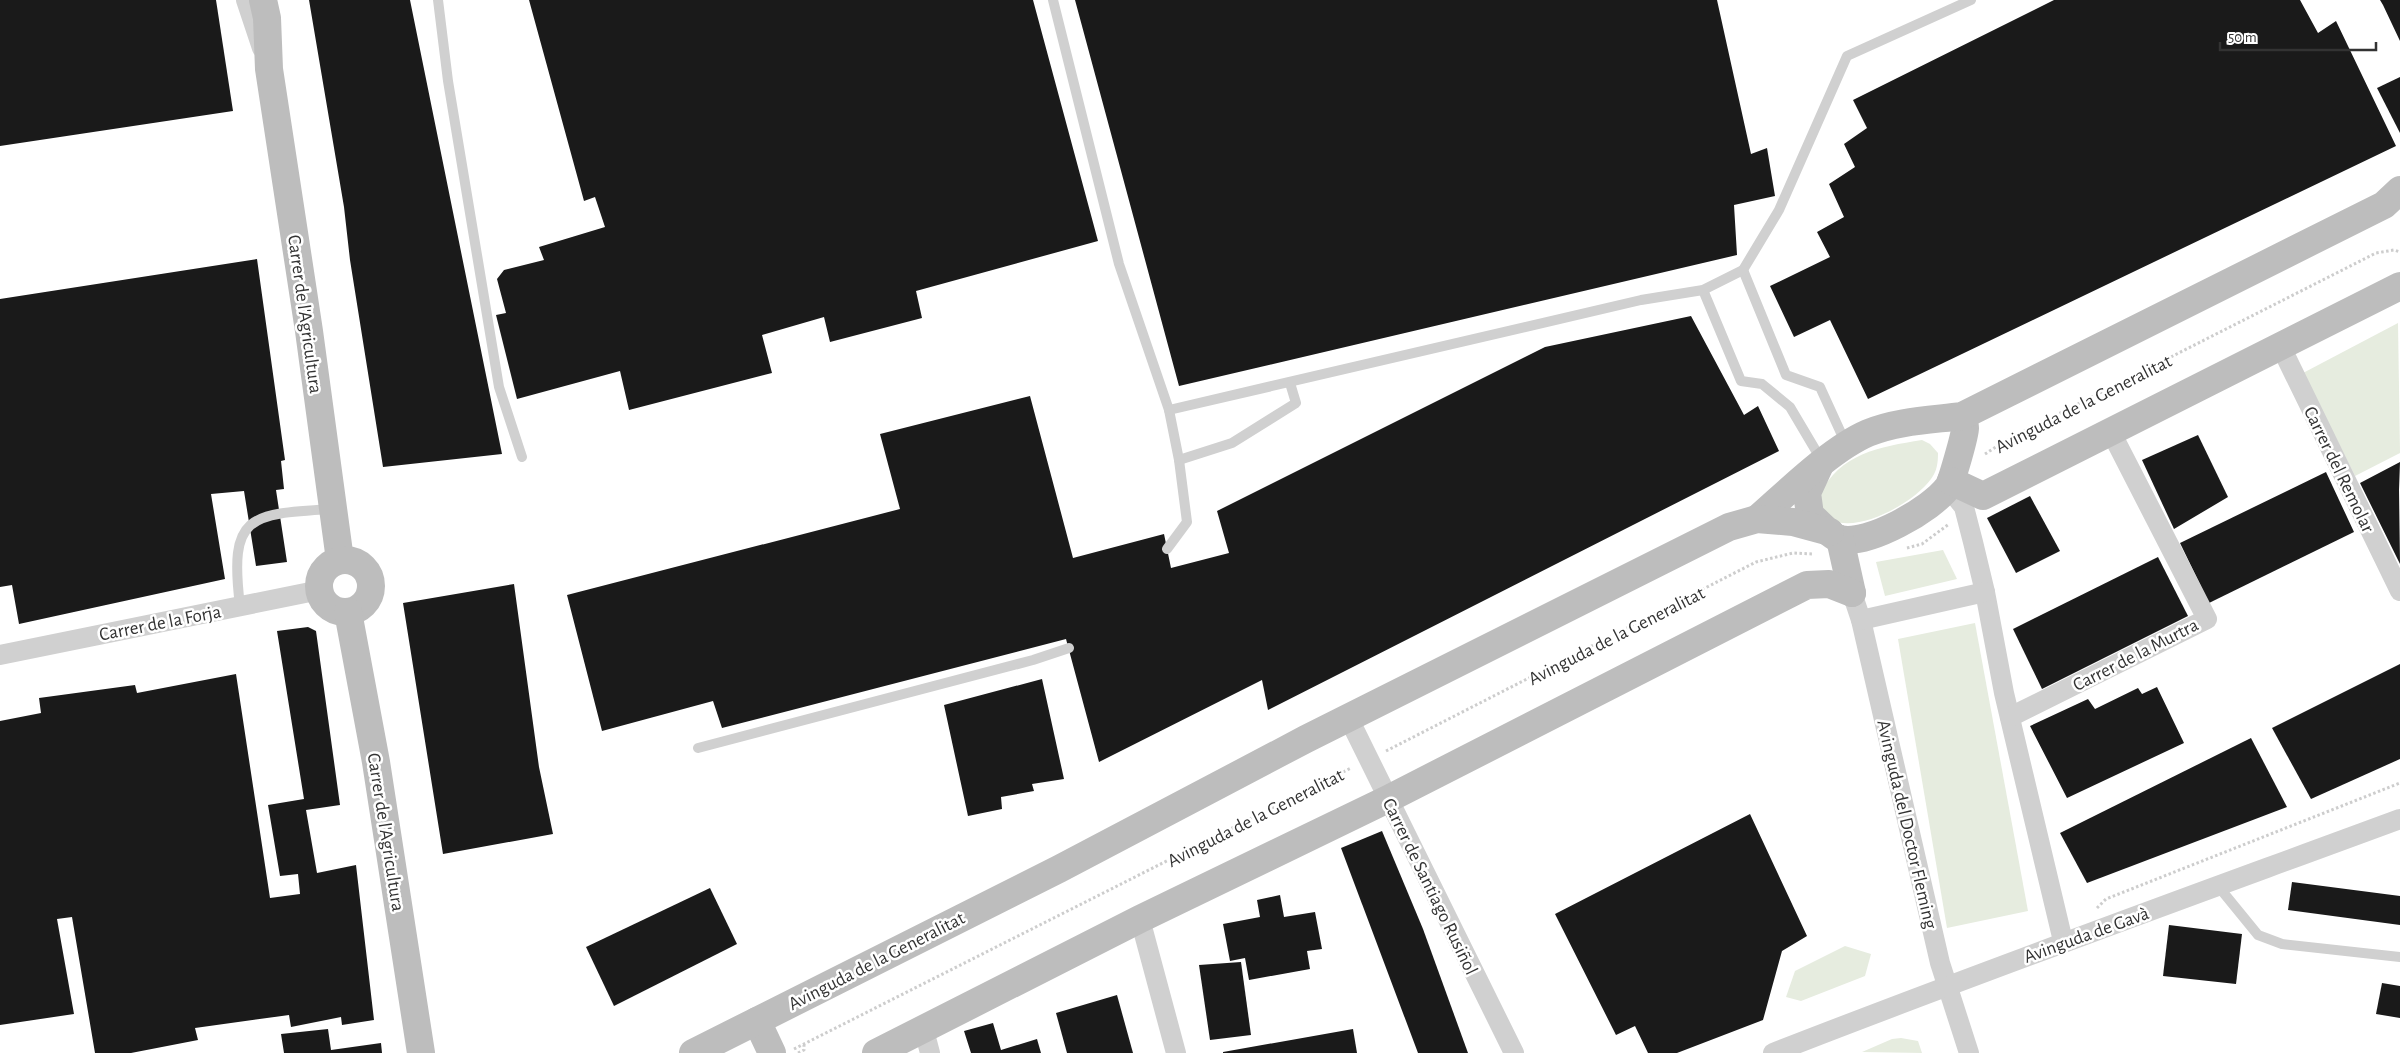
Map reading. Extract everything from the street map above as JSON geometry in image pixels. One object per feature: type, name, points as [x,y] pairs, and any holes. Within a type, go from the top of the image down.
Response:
[{"type":"street","name":"Carrer de l'Agricultura","points":[[246,0],[269,69]]},
{"type":"street","name":"Carrer de l'Agricultura","points":[[266,6],[269,69],[309,331],[340,560]]},
{"type":"street","points":[[1757,519],[1821,464],[1847,445],[1869,433],[1912,422],[1962,416],[2394,204]]},
{"type":"street","points":[[1959,485],[1983,496],[2400,286]]},
{"type":"street","name":"Carrer del Remolar","points":[[2281,347],[2400,591]]},
{"type":"street","points":[[1757,519],[1792,522],[1838,544],[1902,524],[1959,485],[1965,428],[1962,416]]},
{"type":"street","points":[[1912,422],[1942,427],[1954,442],[1959,485],[1985,592],[2010,717],[2063,941]]},
{"type":"street","name":"Carrer de la Murtra","points":[[2010,717],[2207,619],[2111,432]]},
{"type":"street","points":[[1821,464],[1807,493],[1810,515],[1838,544],[1852,593]]},
{"type":"street","name":"Avinguda de la Generalitat","points":[[693,1053],[1059,869],[1348,718],[1636,572],[1729,527],[1757,519]]},
{"type":"street","points":[[340,560],[357,562],[369,574],[372,582],[368,599],[363,605],[348,612],[340,611],[326,604],[320,590],[322,575],[332,563],[340,560]]},
{"type":"street","points":[[876,1053],[927,1041],[1140,919],[1388,799],[1807,586],[1829,584],[1852,593]]},
{"type":"street","name":"Carrer de la Forja","points":[[0,654],[320,590]]},
{"type":"street","points":[[1861,620],[1985,592]]},
{"type":"street","name":"Avinguda del Doctor Fleming","points":[[1852,593],[1861,620],[1940,963],[1969,1053]]},
{"type":"street","name":"Carrer de l'Agricultura","points":[[348,612],[376,762],[421,1053]]},
{"type":"street","name":"Carrer de Santiago Rusiñol","points":[[1348,718],[1514,1053]]},
{"type":"street","name":"Avinguda de Gavà","points":[[1772,1053],[1948,987],[2063,941],[2400,819]]},
{"type":"street","points":[[1140,919],[1176,1053]]},
{"type":"street","points":[[756,1021],[772,1053]]},
{"type":"lane","points":[[438,0],[450,91],[499,387],[522,457]]},
{"type":"lane","points":[[1053,0],[1119,264],[1169,410],[1179,460],[1187,522],[1167,549]]},
{"type":"lane","points":[[1169,410],[1641,300],[1703,290],[1743,270],[1779,210],[1847,56],[1971,0]]},
{"type":"lane","points":[[1743,270],[1786,375],[1820,387],[1847,445]]},
{"type":"lane","points":[[1703,290],[1741,381],[1762,384],[1790,407],[1821,464]]},
{"type":"lane","points":[[1179,460],[1232,444],[1296,403],[1290,383]]},
{"type":"lane","points":[[240,606],[236,576],[237,549],[247,527],[260,519],[273,515],[333,509]]},
{"type":"lane","points":[[698,748],[1033,660],[1069,648]]},
{"type":"lane","points":[[2218,886],[2258,935],[2267,940],[2282,944],[2400,957]]},
{"type":"path","name":"Avinguda de la Generalitat","points":[[1959,485],[1978,457],[2005,441],[2376,253],[2394,250],[2400,252]]},
{"type":"path","points":[[1903,549],[1922,544],[1952,522],[1959,485]]},
{"type":"path","name":"Avinguda de la Generalitat","points":[[798,1053],[804,1050],[804,1044],[1756,562],[1770,557],[1793,553],[1814,554],[1838,544]]},
{"type":"path","points":[[2094,911],[2106,899],[2400,783]]},
{"type":"shaded area","points":[[2398,323],[2400,453],[2355,476],[2303,373]]},
{"type":"shaded area","points":[[1922,440],[1930,444],[1938,453],[1937,464],[1931,479],[1912,497],[1885,514],[1855,523],[1841,523],[1827,517],[1822,509],[1819,496],[1838,470],[1849,461],[1876,449]]},
{"type":"shaded area","points":[[1943,550],[1957,579],[1885,596],[1876,562]]},
{"type":"shaded area","points":[[1975,623],[2028,911],[1947,928],[1898,639]]},
{"type":"shaded area","points":[[1845,946],[1871,954],[1865,976],[1801,1001],[1786,997],[1795,971]]},
{"type":"shaded area","points":[[1901,1038],[1918,1041],[1922,1053],[1862,1052],[1892,1039]]},
{"type":"building","points":[[0,0],[216,0],[233,111],[0,146]]},
{"type":"building","points":[[309,0],[410,0],[502,454],[383,467],[350,260],[344,207]]},
{"type":"building","points":[[529,0],[1033,0],[1098,241],[916,291],[922,318],[830,342],[824,317],[762,335],[772,373],[629,410],[620,371],[517,399],[496,315],[506,313],[497,279],[504,270],[544,260],[539,247],[605,227],[595,197],[584,201]]},
{"type":"building","points":[[1075,0],[1717,0],[1751,154],[1767,148],[1775,196],[1734,205],[1737,255],[1179,386]]},
{"type":"building","points":[[2054,0],[2300,0],[2318,33],[2336,21],[2396,146],[1868,399],[1830,320],[1794,337],[1770,286],[1830,257],[1817,232],[1844,217],[1829,184],[1855,167],[1844,144],[1867,128],[1853,100]]},
{"type":"building","points":[[2380,0],[2400,0],[2400,41],[2383,5]]},
{"type":"building","points":[[2400,77],[2400,133],[2377,88]]},
{"type":"building","points":[[257,259],[285,460],[281,461],[284,489],[276,490],[287,562],[256,566],[244,491],[211,494],[225,579],[19,624],[12,585],[0,587],[0,299]]},
{"type":"building","points":[[1691,316],[1744,415],[1758,406],[1779,451],[1268,710],[1262,680],[1099,762],[1066,639],[722,728],[713,701],[602,731],[567,595],[900,509],[880,434],[1030,396],[1073,558],[1164,534],[1171,568],[1229,553],[1217,511],[1545,347]]},
{"type":"building","points":[[2198,435],[2228,497],[2174,529],[2142,460]]},
{"type":"building","points":[[2400,462],[2399,490],[2400,564],[2360,483]]},
{"type":"building","points":[[2326,472],[2354,532],[2209,603],[2180,543]]},
{"type":"building","points":[[2030,496],[2060,551],[2016,573],[1987,518]]},
{"type":"building","points":[[2158,557],[2188,616],[2042,689],[2013,629]]},
{"type":"building","points":[[514,584],[539,767],[553,834],[443,854],[403,603]]},
{"type":"building","points":[[308,627],[316,631],[340,805],[306,810],[317,873],[356,865],[374,1020],[342,1025],[341,1017],[291,1027],[289,1015],[195,1028],[198,1040],[131,1053],[95,1053],[72,917],[57,919],[74,1014],[0,1025],[0,721],[41,713],[39,698],[135,685],[137,693],[236,674],[270,898],[300,894],[298,874],[280,876],[268,805],[304,799],[277,631]]},
{"type":"building","points":[[2400,664],[2400,759],[2311,799],[2272,728]]},
{"type":"building","points":[[1042,679],[1064,779],[1032,784],[1034,791],[1001,797],[1002,809],[968,816],[944,705]]},
{"type":"building","points":[[2157,687],[2184,743],[2067,798],[2030,726],[2088,699],[2095,709],[2138,688],[2142,694]]},
{"type":"building","points":[[2251,738],[2287,807],[2087,883],[2060,833]]},
{"type":"building","points":[[1750,814],[1807,936],[1782,951],[1763,1020],[1677,1053],[1648,1053],[1635,1026],[1616,1035],[1555,914]]},
{"type":"building","points":[[1382,831],[1423,929],[1468,1053],[1418,1053],[1341,848]]},
{"type":"building","points":[[2292,882],[2400,896],[2400,925],[2288,910]]},
{"type":"building","points":[[710,888],[737,944],[614,1006],[586,947]]},
{"type":"building","points":[[1280,895],[1284,917],[1315,912],[1322,949],[1307,951],[1310,969],[1249,980],[1245,958],[1230,961],[1223,924],[1260,917],[1257,900]]},
{"type":"building","points":[[2169,925],[2242,934],[2236,984],[2163,976]]},
{"type":"building","points":[[1241,962],[1251,1035],[1210,1040],[1199,965]]},
{"type":"building","points":[[2382,983],[2400,986],[2400,1018],[2376,1014]]},
{"type":"building","points":[[1117,995],[1133,1053],[1067,1053],[1056,1013]]},
{"type":"building","points":[[993,1023],[1001,1050],[1037,1039],[1041,1053],[971,1053],[964,1031]]},
{"type":"building","points":[[328,1029],[331,1050],[381,1043],[382,1053],[284,1053],[281,1034]]},
{"type":"building","points":[[1353,1029],[1357,1053],[1223,1053],[1223,1052]]}]
